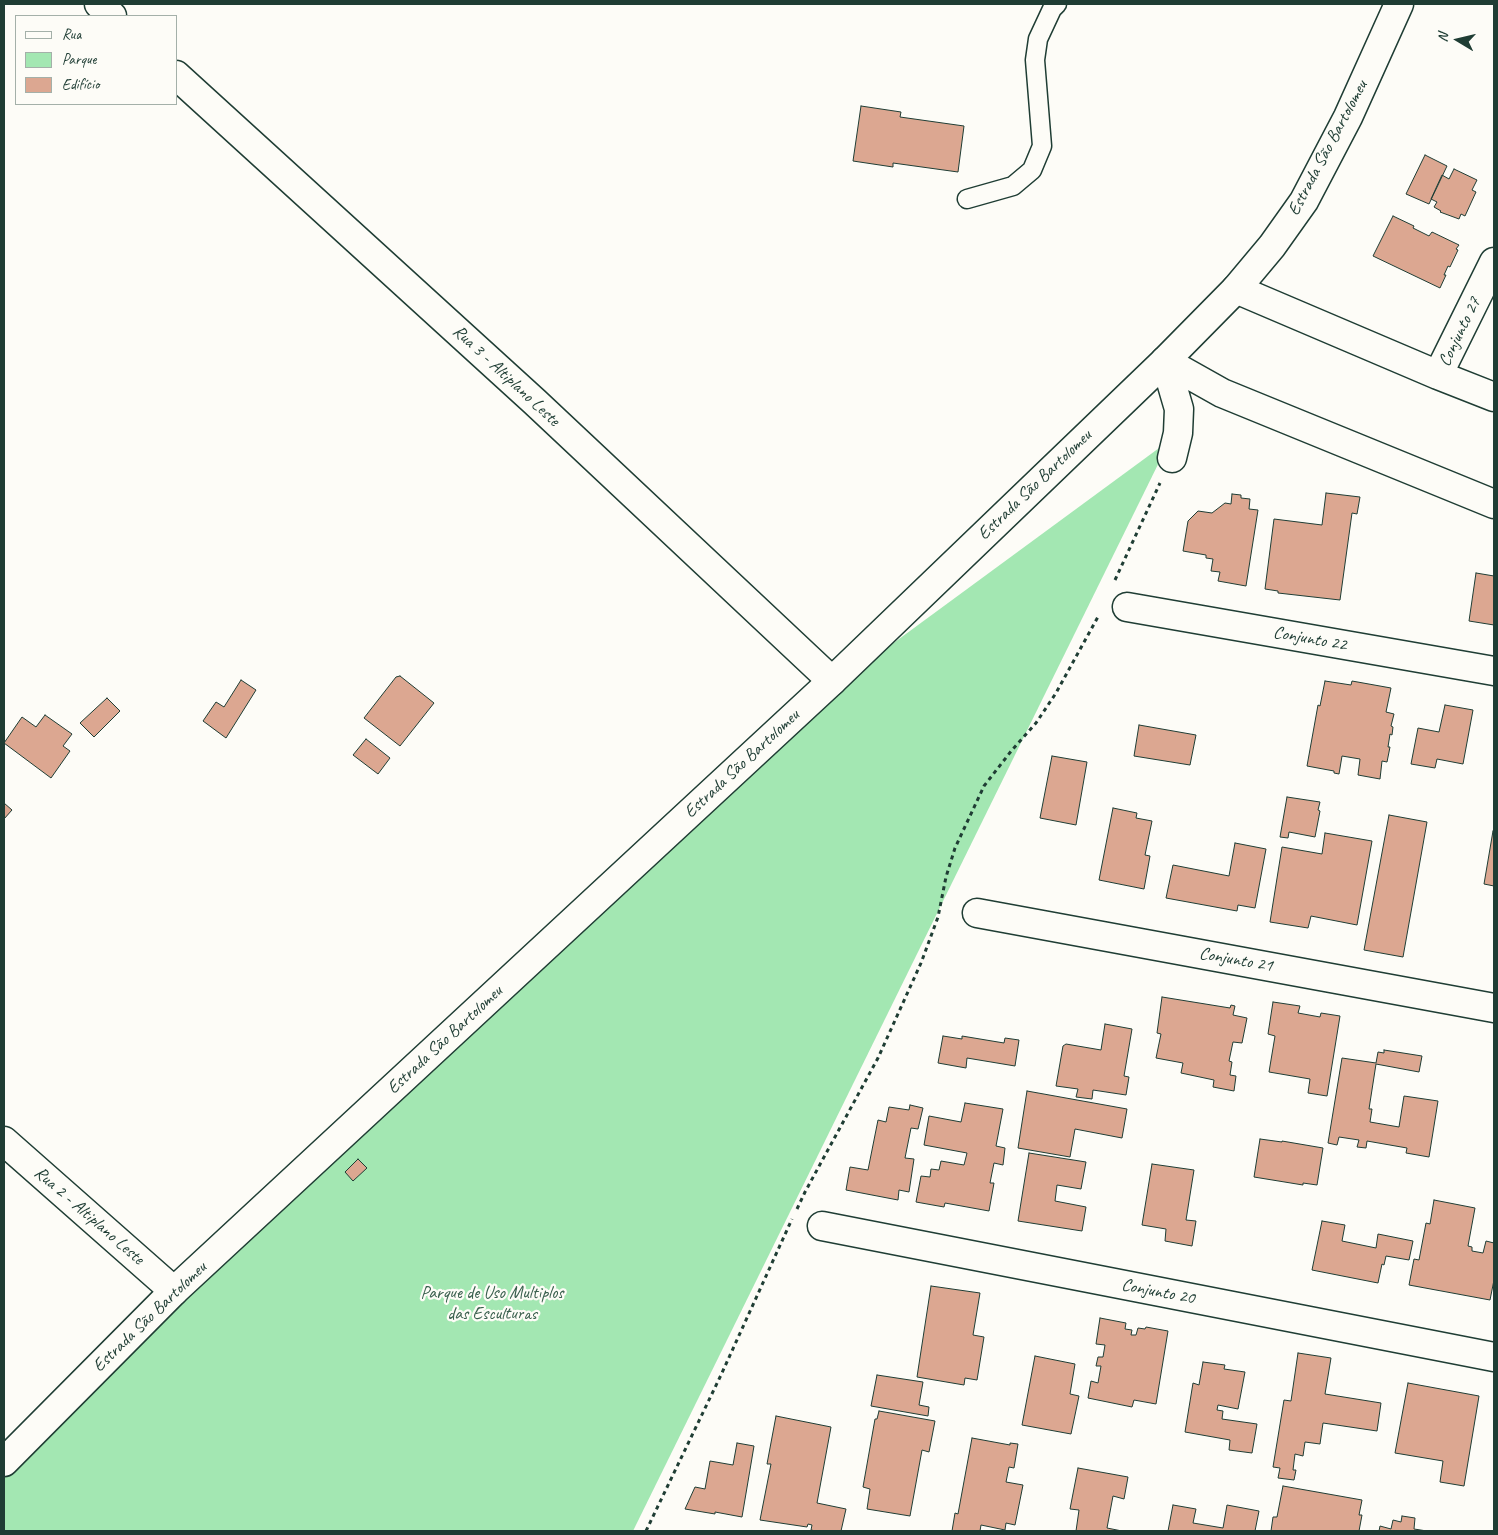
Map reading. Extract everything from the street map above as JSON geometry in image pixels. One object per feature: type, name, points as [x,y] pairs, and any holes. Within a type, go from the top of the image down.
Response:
[{"type":"street","points":[[98,4],[111,15]]},
{"type":"street","name":"Estrada São Bartolomeu","points":[[4,1462],[174,1291],[832,681],[1165,361],[1236,289],[1272,246],[1304,201],[1348,117],[1399,4]]},
{"type":"street","name":"Rua 3 - Altiplano Leste","points":[[178,77],[535,402],[832,681]]},
{"type":"street","name":"Conjunto 27","points":[[1438,375],[1494,262]]},
{"type":"street","points":[[1236,289],[1494,397]]},
{"type":"street","points":[[1165,361],[1179,410],[1178,433],[1172,458]]},
{"type":"street","points":[[1165,361],[1222,393],[1494,504]]},
{"type":"street","name":"Conjunto 22","points":[[1119,597],[1494,671]]},
{"type":"street","name":"Conjunto 21","points":[[977,913],[1494,1008]]},
{"type":"street","name":"Rua 2 - Altiplano Leste","points":[[4,1141],[174,1291]]},
{"type":"street","name":"Conjunto 20","points":[[822,1226],[1494,1357]]},
{"type":"lane","points":[[967,199],[1013,186],[1032,170],[1042,146],[1035,60],[1038,39],[1056,4]]},
{"type":"path","points":[[1119,597],[1172,458]]},
{"type":"path","points":[[646,1531],[804,1192],[878,1058],[921,963],[938,917],[946,877],[953,855],[984,786],[1036,723],[1056,693],[1100,613]]},
{"type":"green space","name":"Parque de Uso Multiplos das Esculturas","points":[[1170,440],[633,1531],[4,1531],[4,1443],[166,1291],[835,686]]},
{"type":"building","points":[[861,106],[901,112],[900,117],[964,126],[958,172],[893,163],[893,167],[853,161]]},
{"type":"building","points":[[1425,155],[1447,166],[1429,204],[1406,194]]},
{"type":"building","points":[[1454,169],[1477,180],[1472,190],[1476,192],[1465,216],[1461,214],[1459,219],[1440,212],[1434,207],[1437,202],[1431,199],[1442,175],[1449,179]]},
{"type":"building","points":[[1393,216],[1429,236],[1432,232],[1459,245],[1450,267],[1448,266],[1444,275],[1446,275],[1440,288],[1373,256]]},
{"type":"building","points":[[1326,493],[1360,497],[1357,514],[1352,513],[1340,600],[1278,593],[1278,591],[1265,589],[1274,519],[1322,525]]},
{"type":"building","points":[[1232,494],[1250,499],[1249,509],[1258,510],[1246,586],[1218,581],[1220,572],[1211,571],[1213,559],[1206,558],[1206,555],[1183,551],[1188,521],[1198,511],[1212,513],[1225,503],[1231,504]]},
{"type":"building","points":[[1476,573],[1494,576],[1494,625],[1469,621]]},
{"type":"building","points":[[400,676],[434,703],[400,746],[364,718],[396,677]]},
{"type":"building","points":[[241,680],[256,690],[226,738],[203,721],[216,702],[224,707]]},
{"type":"building","points":[[1325,681],[1351,685],[1352,681],[1391,688],[1386,712],[1394,714],[1391,726],[1393,727],[1392,735],[1390,734],[1387,762],[1382,761],[1380,779],[1358,775],[1360,759],[1342,756],[1339,774],[1334,773],[1334,771],[1307,766],[1318,705],[1320,706]]},
{"type":"building","points":[[107,698],[120,711],[94,737],[80,723]]},
{"type":"building","points":[[1445,705],[1473,710],[1463,764],[1437,759],[1435,768],[1411,764],[1418,728],[1439,732]]},
{"type":"building","points":[[45,715],[72,734],[63,746],[70,751],[51,778],[4,743],[22,717],[36,727]]},
{"type":"building","points":[[1139,725],[1196,735],[1190,765],[1134,756]]},
{"type":"building","points":[[366,739],[390,758],[378,774],[353,755]]},
{"type":"building","points":[[1052,756],[1087,762],[1076,825],[1040,818]]},
{"type":"building","points":[[1287,797],[1320,802],[1315,837],[1289,832],[1288,838],[1280,837]]},
{"type":"building","points":[[4,803],[12,810],[4,819]]},
{"type":"building","points":[[1113,808],[1137,813],[1136,818],[1152,821],[1145,855],[1150,856],[1144,889],[1099,880]]},
{"type":"building","points":[[1389,815],[1427,822],[1403,957],[1364,950]]},
{"type":"building","points":[[1494,831],[1494,886],[1484,884]]},
{"type":"building","points":[[1325,833],[1372,841],[1357,925],[1311,916],[1308,928],[1270,922],[1282,847],[1322,854]]},
{"type":"building","points":[[1235,843],[1266,849],[1255,908],[1238,905],[1237,911],[1166,898],[1173,865],[1229,876]]},
{"type":"building","points":[[1162,997],[1230,1008],[1231,1005],[1235,1006],[1233,1015],[1247,1018],[1242,1043],[1233,1042],[1229,1061],[1232,1062],[1230,1075],[1236,1076],[1234,1091],[1213,1087],[1214,1080],[1181,1073],[1183,1063],[1156,1058],[1161,1034],[1157,1033]]},
{"type":"building","points":[[1273,1002],[1300,1006],[1298,1013],[1320,1017],[1321,1013],[1340,1016],[1327,1096],[1308,1093],[1310,1079],[1269,1072],[1275,1036],[1268,1034]]},
{"type":"building","points":[[1105,1024],[1132,1029],[1124,1076],[1129,1077],[1126,1095],[1093,1090],[1092,1099],[1076,1097],[1078,1089],[1056,1086],[1063,1046],[1066,1044],[1101,1050]]},
{"type":"building","points":[[943,1036],[962,1039],[962,1036],[1004,1043],[1005,1038],[1019,1040],[1015,1066],[967,1058],[966,1068],[938,1063]]},
{"type":"building","points":[[1384,1050],[1422,1056],[1419,1072],[1376,1064],[1369,1109],[1372,1109],[1370,1122],[1399,1127],[1404,1096],[1438,1101],[1429,1157],[1406,1153],[1407,1148],[1367,1141],[1366,1148],[1357,1147],[1359,1140],[1339,1137],[1337,1145],[1328,1143],[1342,1058],[1376,1063],[1378,1052],[1384,1053]]},
{"type":"building","points":[[1027,1091],[1127,1109],[1122,1138],[1075,1129],[1070,1157],[1018,1148]]},
{"type":"building","points":[[965,1103],[1003,1109],[996,1146],[1005,1148],[1003,1165],[994,1163],[990,1183],[994,1183],[989,1211],[945,1203],[944,1207],[916,1202],[921,1176],[930,1177],[931,1169],[939,1170],[941,1161],[964,1165],[967,1153],[924,1145],[929,1116],[961,1122]]},
{"type":"building","points":[[910,1105],[923,1108],[918,1129],[911,1128],[905,1158],[914,1159],[909,1192],[899,1190],[898,1200],[846,1190],[850,1167],[868,1170],[878,1120],[886,1122],[889,1107],[909,1110]]},
{"type":"building","points":[[1260,1139],[1323,1148],[1317,1185],[1303,1183],[1303,1185],[1254,1177]]},
{"type":"building","points":[[1029,1153],[1086,1162],[1081,1189],[1057,1185],[1055,1201],[1086,1207],[1082,1231],[1018,1221]]},
{"type":"building","points":[[358,1159],[367,1168],[353,1181],[345,1172]]},
{"type":"building","points":[[1152,1164],[1194,1170],[1186,1220],[1196,1221],[1192,1246],[1165,1241],[1166,1229],[1142,1225]]},
{"type":"building","points":[[1434,1200],[1475,1208],[1468,1246],[1472,1247],[1472,1251],[1483,1253],[1486,1241],[1494,1243],[1494,1280],[1490,1300],[1409,1285],[1414,1259],[1419,1260],[1426,1223],[1430,1224]]},
{"type":"building","points":[[1322,1221],[1345,1225],[1342,1241],[1376,1248],[1378,1234],[1413,1241],[1409,1260],[1386,1256],[1384,1265],[1382,1264],[1378,1283],[1312,1270]]},
{"type":"building","points":[[931,1286],[980,1293],[973,1335],[984,1337],[977,1380],[965,1378],[964,1385],[917,1377]]},
{"type":"building","points":[[1100,1318],[1126,1323],[1125,1329],[1132,1330],[1131,1335],[1136,1335],[1138,1328],[1145,1329],[1146,1327],[1168,1331],[1156,1404],[1134,1400],[1132,1407],[1088,1398],[1091,1381],[1098,1383],[1101,1366],[1096,1366],[1098,1357],[1103,1357],[1105,1345],[1096,1344]]},
{"type":"building","points":[[1298,1353],[1331,1358],[1325,1394],[1381,1403],[1377,1431],[1323,1423],[1320,1444],[1305,1442],[1303,1456],[1295,1454],[1293,1470],[1296,1470],[1294,1480],[1278,1478],[1280,1468],[1273,1467],[1284,1400],[1291,1401]]},
{"type":"building","points":[[1035,1356],[1075,1364],[1070,1394],[1079,1396],[1071,1434],[1022,1425]]},
{"type":"building","points":[[1203,1362],[1225,1365],[1224,1369],[1245,1372],[1238,1409],[1218,1405],[1217,1410],[1223,1411],[1222,1419],[1257,1424],[1252,1453],[1229,1450],[1230,1440],[1185,1432],[1193,1383],[1199,1385]]},
{"type":"building","points":[[877,1375],[923,1382],[919,1405],[929,1407],[928,1416],[871,1406]]},
{"type":"building","points":[[1408,1383],[1479,1396],[1464,1486],[1440,1482],[1443,1461],[1395,1453]]},
{"type":"building","points":[[879,1411],[935,1421],[929,1452],[922,1450],[910,1516],[867,1509],[870,1489],[863,1487],[875,1419],[877,1419]]},
{"type":"building","points":[[776,1416],[831,1427],[817,1503],[846,1509],[841,1531],[816,1531],[811,1530],[812,1525],[808,1524],[807,1527],[760,1520],[771,1464],[767,1464]]},
{"type":"building","points":[[972,1438],[1010,1445],[1010,1443],[1018,1444],[1014,1468],[1009,1467],[1006,1482],[1023,1485],[1015,1525],[1006,1523],[1005,1530],[981,1525],[980,1531],[952,1531],[955,1513],[958,1514]]},
{"type":"building","points":[[737,1443],[754,1446],[742,1517],[685,1509],[695,1487],[705,1489],[710,1461],[733,1465]]},
{"type":"building","points":[[1078,1468],[1128,1477],[1124,1499],[1113,1496],[1107,1528],[1122,1531],[1076,1531],[1079,1510],[1070,1509]]},
{"type":"building","points":[[1283,1486],[1362,1500],[1359,1515],[1362,1515],[1359,1531],[1271,1531],[1273,1517],[1277,1517]]},
{"type":"building","points":[[1173,1505],[1196,1509],[1193,1523],[1223,1528],[1227,1505],[1259,1511],[1255,1531],[1168,1531]]},
{"type":"building","points":[[1402,1516],[1415,1518],[1414,1529],[1427,1531],[1379,1531],[1380,1526],[1391,1529],[1393,1520],[1401,1522]]}]
